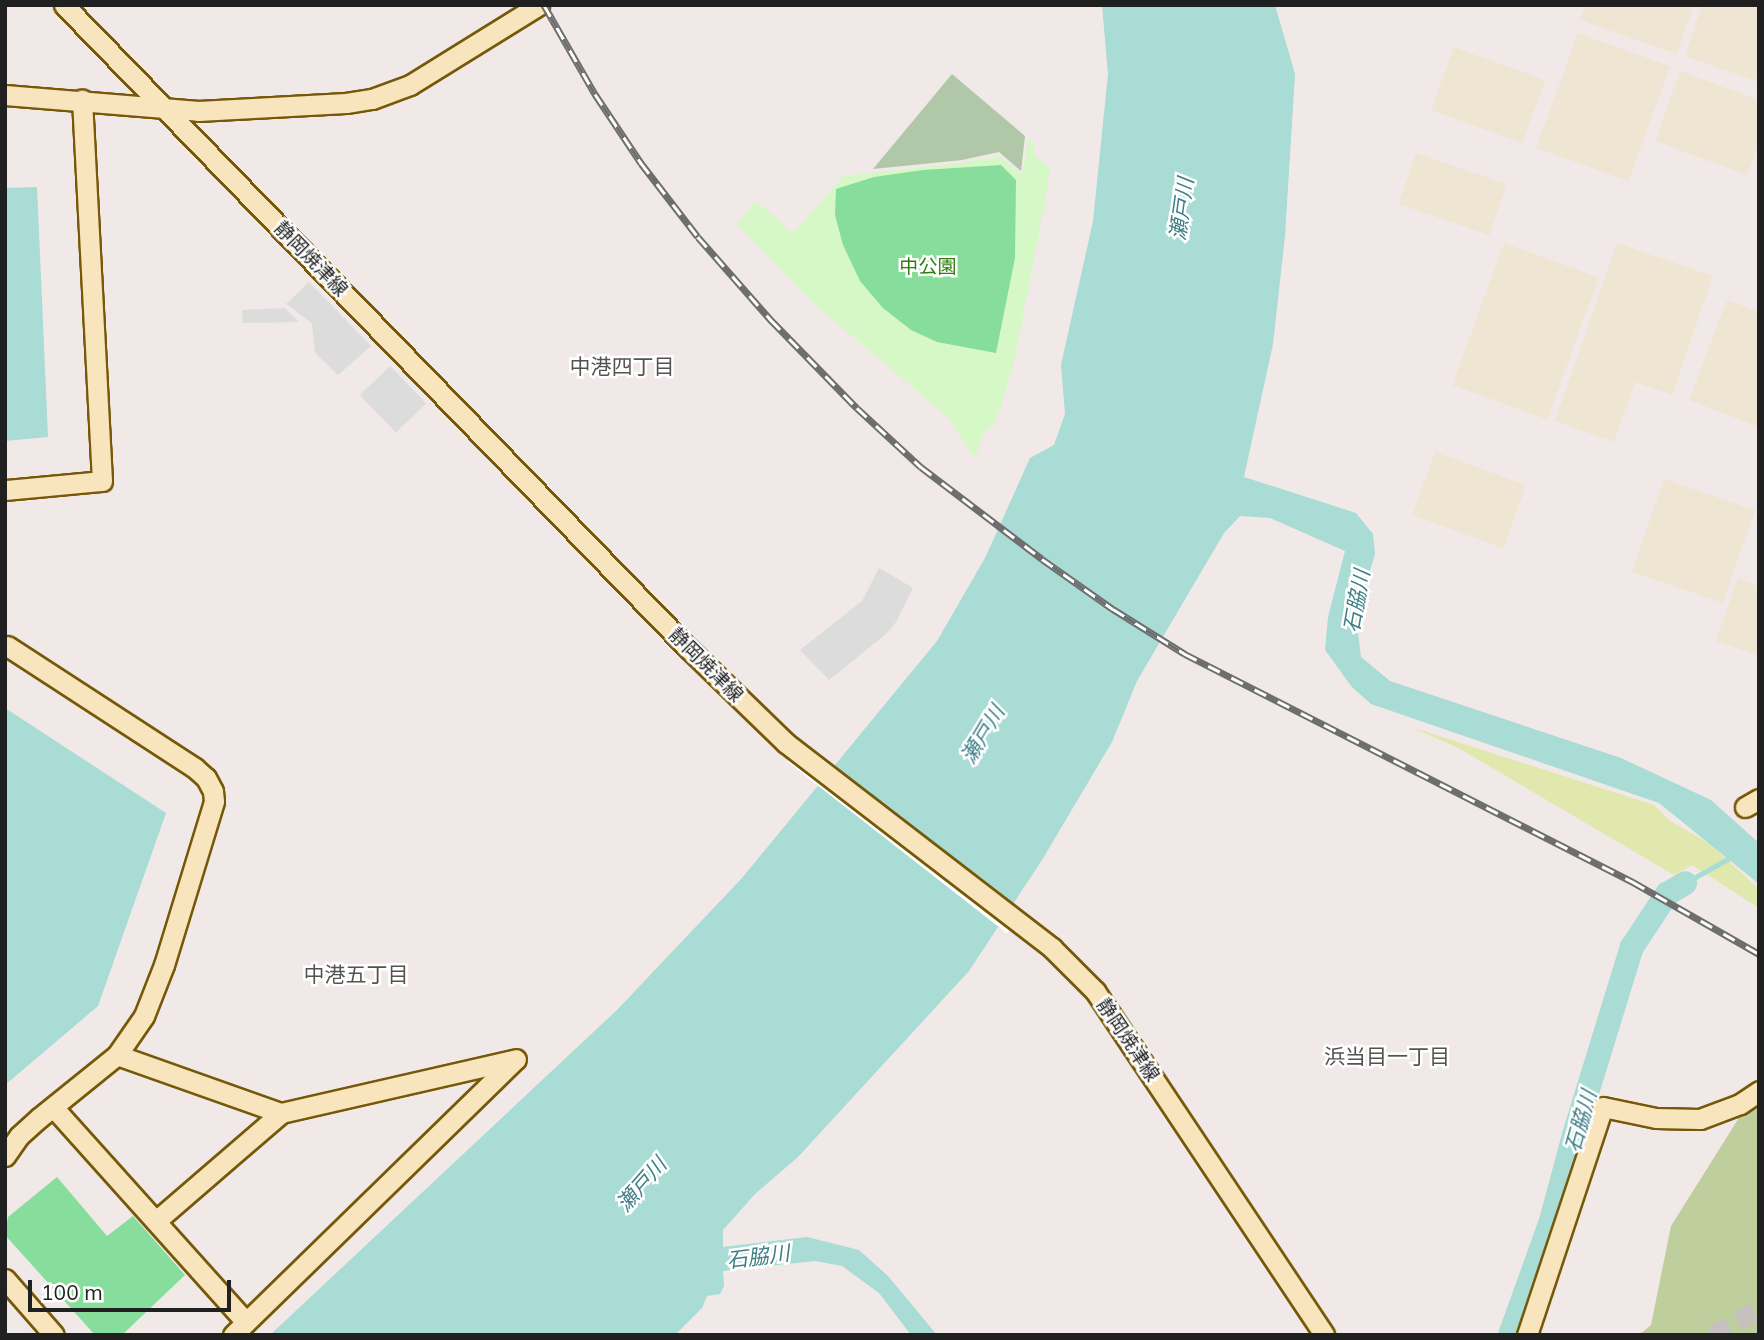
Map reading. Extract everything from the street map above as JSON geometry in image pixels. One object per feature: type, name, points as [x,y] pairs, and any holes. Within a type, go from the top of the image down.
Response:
[{"type":"street","name":"静岡焼津線","points":[[64,5],[689,649],[796,751],[1062,956],[1096,991],[1324,1335]]},
{"type":"street","points":[[5,95],[198,111],[315,107],[372,99],[420,79],[539,5]]},
{"type":"street","points":[[5,491],[102,481],[82,100]]},
{"type":"street","points":[[5,1156],[19,1136],[117,1055],[144,1016],[164,965],[212,816],[213,791],[195,768],[8,646]]},
{"type":"street","points":[[117,1055],[281,1113]]},
{"type":"street","points":[[53,1107],[156,1221],[240,1328],[516,1059],[281,1113],[156,1221]]},
{"type":"street","points":[[1527,1335],[1603,1107],[1656,1118],[1700,1119],[1740,1104],[1759,1091]]},
{"type":"street","points":[[5,1279],[54,1335]]},
{"type":"shaded area","points":[[1585,5],[1694,5],[1677,54],[1580,20]]},
{"type":"shaded area","points":[[1702,5],[1759,5],[1759,82],[1685,56]]},
{"type":"shaded area","points":[[1578,33],[1670,67],[1628,181],[1536,148]]},
{"type":"shaded area","points":[[1454,47],[1545,80],[1522,143],[1431,110]]},
{"type":"shaded area","points":[[1680,71],[1759,100],[1759,144],[1747,175],[1655,141]]},
{"type":"shaded area","points":[[1416,153],[1507,184],[1489,235],[1398,204]]},
{"type":"shaded area","points":[[1504,243],[1599,278],[1547,419],[1452,385]]},
{"type":"shaded area","points":[[1617,243],[1713,276],[1672,395],[1635,382],[1614,442],[1555,421]]},
{"type":"shaded area","points":[[309,282],[371,346],[338,375],[315,353],[312,323],[286,304]]},
{"type":"shaded area","points":[[1727,300],[1759,312],[1759,427],[1689,400]]},
{"type":"shaded area","points":[[285,308],[299,322],[243,323],[242,310]]},
{"type":"shaded area","points":[[390,366],[426,403],[396,433],[360,395]]},
{"type":"shaded area","points":[[1435,452],[1526,485],[1503,548],[1412,515]]},
{"type":"shaded area","points":[[1664,479],[1755,510],[1723,603],[1632,572]]},
{"type":"shaded area","points":[[879,568],[913,588],[896,622],[886,634],[829,680],[800,650],[862,601]]},
{"type":"shaded area","points":[[1738,578],[1759,586],[1759,656],[1716,641]]},
{"type":"green space","points":[[952,74],[1025,136],[1021,171],[999,152],[962,160],[873,169]]},
{"type":"green space","name":"中公園","points":[[1028,138],[1035,143],[1034,156],[1050,167],[1046,197],[1014,362],[996,421],[981,438],[976,455],[972,455],[949,418],[813,303],[737,224],[756,201],[793,234],[843,176],[962,163],[999,156],[1019,173],[1023,172]]},
{"type":"green space","points":[[1001,165],[1016,180],[1015,258],[996,353],[937,342],[911,330],[883,308],[860,281],[843,245],[835,215],[836,189],[874,177],[923,170]]},
{"type":"green space","points":[[1411,727],[1654,805],[1669,820],[1710,844],[1759,889],[1759,908],[1692,865],[1674,875],[1460,749]]},
{"type":"green space","points":[[1759,1098],[1759,1335],[1639,1335],[1651,1325],[1671,1226],[1747,1105]]},
{"type":"green space","points":[[57,1177],[107,1236],[133,1216],[185,1275],[122,1335],[95,1335],[5,1235],[8,1217]]},
{"type":"water","name":"瀬戸川","points":[[1102,5],[1275,5],[1295,74],[1285,236],[1273,344],[1244,477],[1356,513],[1373,534],[1375,554],[1356,616],[1361,657],[1390,681],[1621,758],[1711,800],[1759,843],[1759,884],[1659,803],[1371,704],[1352,687],[1325,650],[1328,617],[1345,551],[1270,518],[1240,516],[1224,533],[1137,681],[1112,742],[1042,860],[969,971],[798,1157],[755,1194],[723,1230],[723,1247],[807,1237],[859,1250],[888,1276],[937,1335],[911,1335],[879,1293],[842,1266],[815,1261],[723,1271],[724,1286],[720,1294],[707,1296],[702,1308],[675,1335],[270,1335],[617,1010],[742,878],[937,641],[985,558],[1030,458],[1054,445],[1065,414],[1061,365],[1093,221],[1108,74]]},
{"type":"water","points":[[37,187],[48,437],[5,441],[5,188]]},
{"type":"water","points":[[5,708],[166,813],[98,1006],[5,1085]]},
{"type":"pier","points":[[803,741],[1023,913],[1007,933],[787,761]]},
{"type":"waterway","points":[[1685,883],[1733,856]]},
{"type":"waterway","name":"石脇川","points":[[1510,1335],[1551,1221],[1574,1135],[1632,947],[1667,894],[1685,883]]},
{"type":"tunnel","points":[[1712,1335],[1759,1309]]},
{"type":"railway","points":[[544,5],[595,94],[641,163],[698,237],[771,320],[857,408],[921,467],[1042,559],[1113,609],[1185,654],[1633,882],[1759,954]]},
{"type":"district","name":"中港四丁目","points":[[622,366]]},
{"type":"district","name":"中港五丁目","points":[[356,974]]},
{"type":"district","name":"浜当目一丁目","points":[[1387,1056]]}]
